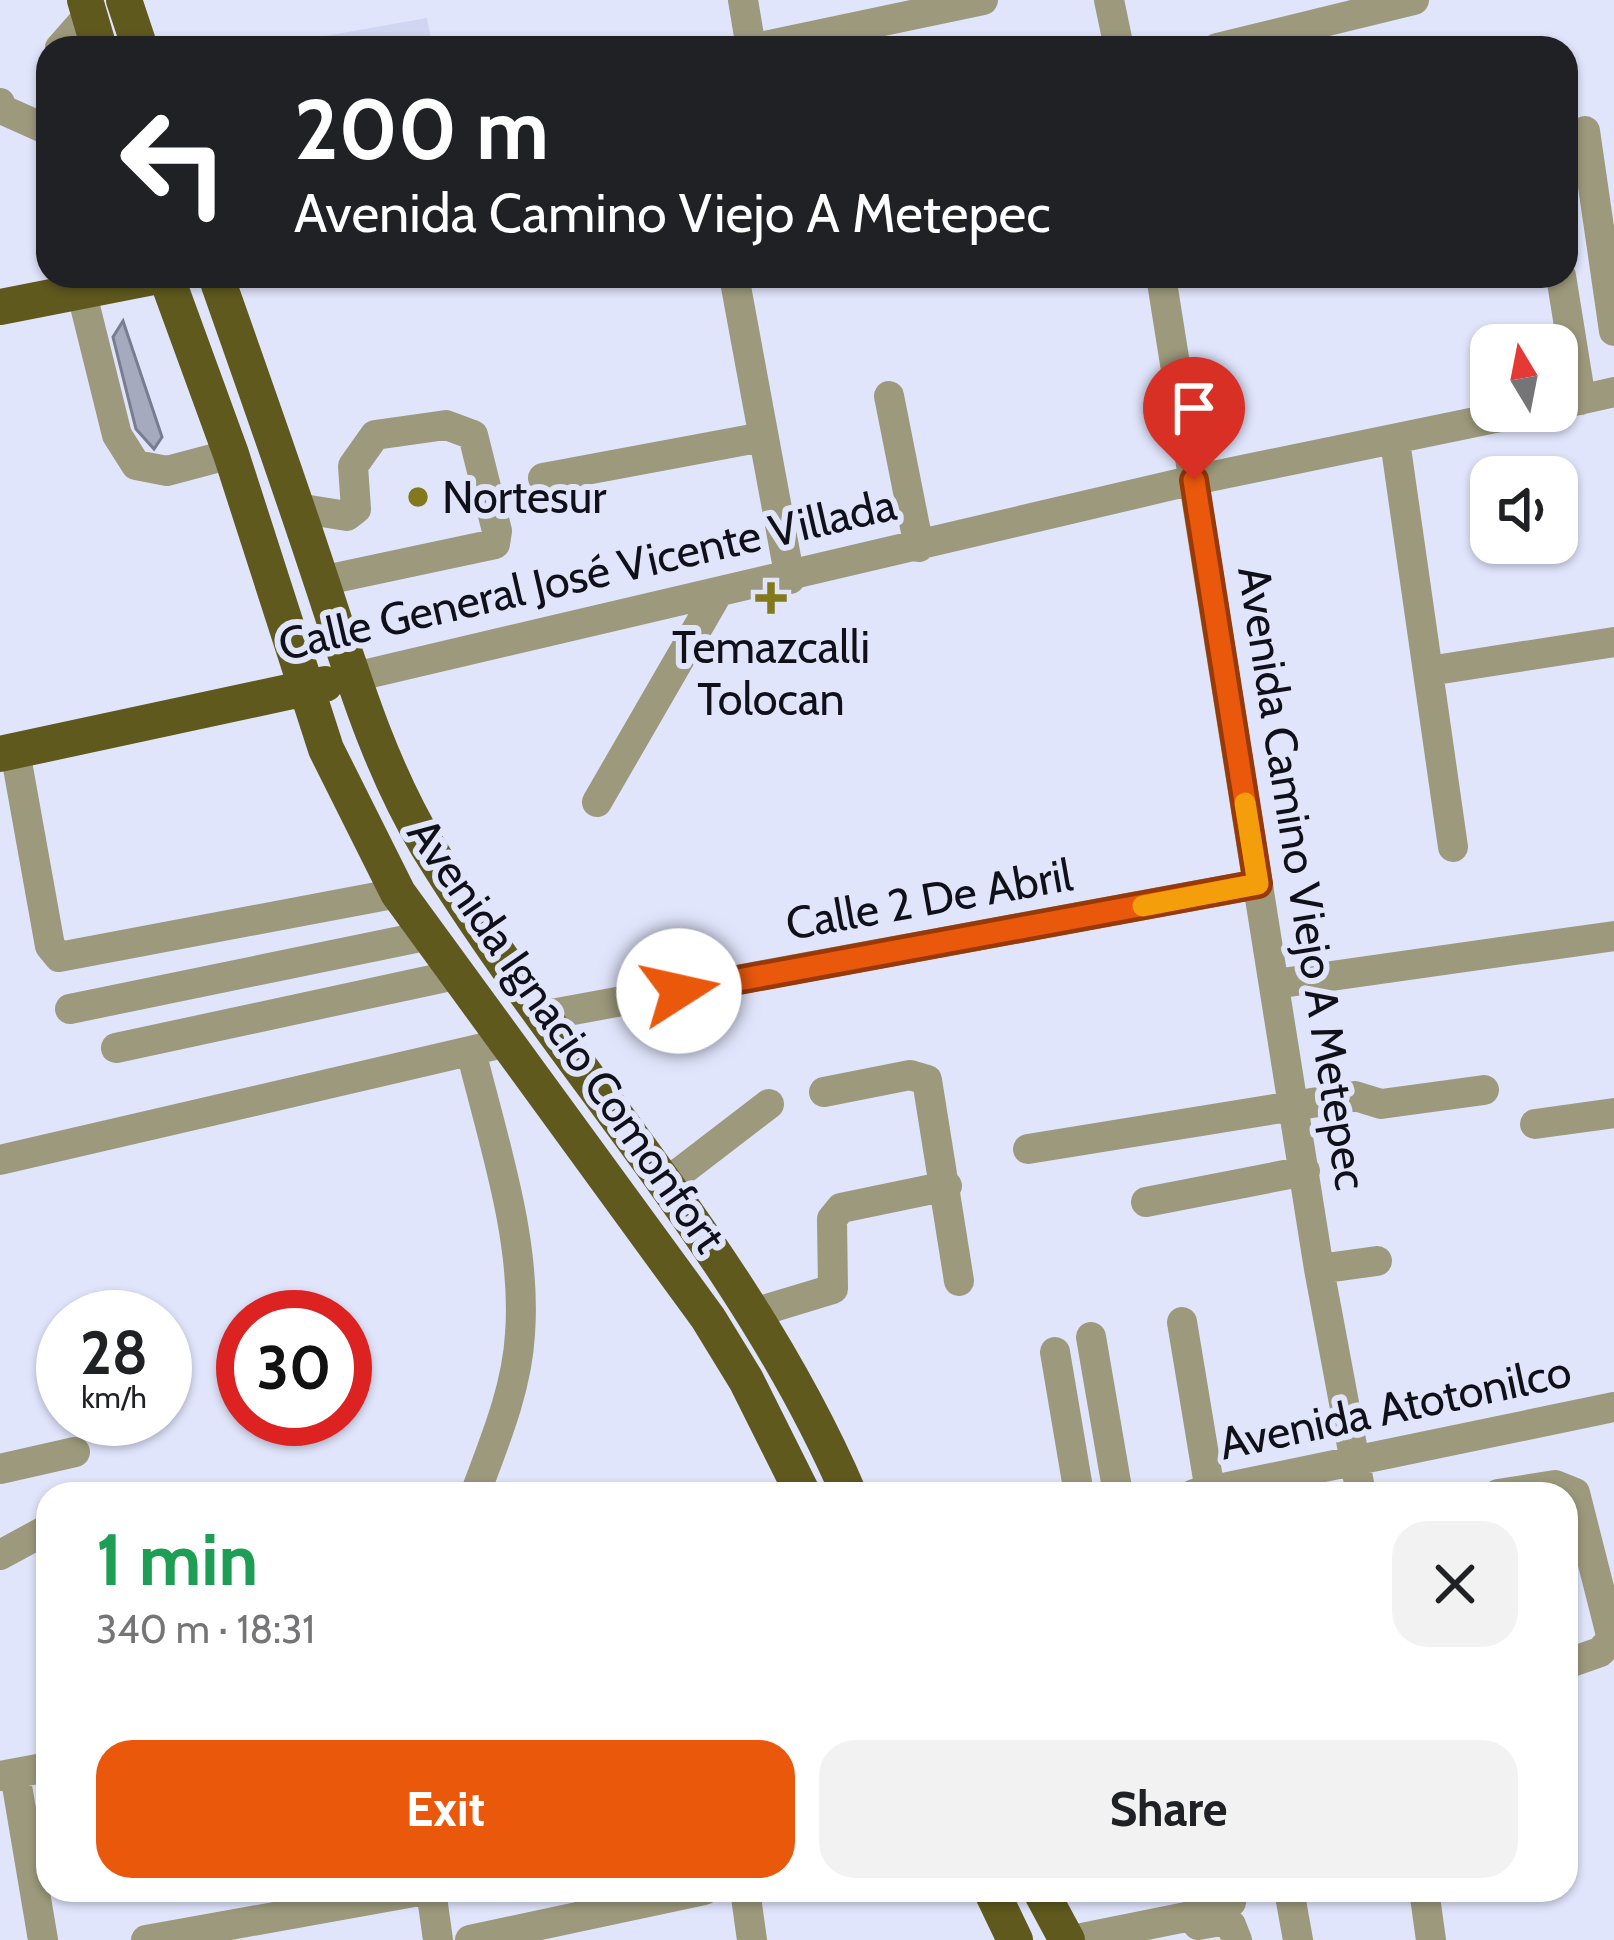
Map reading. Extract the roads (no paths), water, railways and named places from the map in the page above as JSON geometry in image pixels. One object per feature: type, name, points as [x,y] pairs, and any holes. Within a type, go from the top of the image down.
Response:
[{"type":"main road","points":[[124,0],[136,36]]},
{"type":"main road","points":[[0,307],[92,288]]},
{"type":"main road","name":"Avenida Ignacio Comonfort","points":[[167,288],[231,454],[326,749],[398,892],[455,975],[487,1047],[708,1318],[746,1380],[797,1482]]},
{"type":"main road","name":"Avenida Ignacio Comonfort","points":[[220,288],[319,572],[350,678],[419,831],[757,1312],[819,1424],[844,1482]]},
{"type":"main road","name":"Calle General José Vicente Villada","points":[[7,753],[350,678]]},
{"type":"main road","points":[[997,1902],[1015,1940]]},
{"type":"main road","points":[[1047,1902],[1069,1940]]},
{"type":"street","points":[[743,0],[750,36]]},
{"type":"street","points":[[810,36],[983,0]]},
{"type":"street","points":[[1109,0],[1116,36]]},
{"type":"street","points":[[1266,36],[1414,0]]},
{"type":"street","points":[[1,108],[36,124]]},
{"type":"street","points":[[1585,131],[1614,331]]},
{"type":"street","points":[[736,288],[790,578]]},
{"type":"street","name":"Avenida Camino Viejo A Metepec","points":[[1163,288],[1318,1269],[1359,1482]]},
{"type":"street","points":[[1563,288],[1565,324]]},
{"type":"street","points":[[80,290],[117,435],[136,465],[167,471],[231,454]]},
{"type":"street","points":[[1578,400],[1614,392]]},
{"type":"street","points":[[889,396],[919,547]]},
{"type":"street","name":"Calle General José Vicente Villada","points":[[350,678],[716,596],[1194,480],[1470,424]]},
{"type":"street","points":[[446,425],[472,435],[497,531],[495,544],[319,572],[346,516],[356,509],[353,466],[376,435],[446,425]]},
{"type":"street","points":[[543,478],[763,437]]},
{"type":"street","points":[[1395,441],[1454,847]]},
{"type":"street","points":[[297,508],[346,516]]},
{"type":"street","points":[[597,802],[716,596]]},
{"type":"street","points":[[1429,671],[1614,642]]},
{"type":"street","points":[[7,753],[50,946],[59,957],[398,892]]},
{"type":"street","name":"Calle 2 De Abril","points":[[546,1015],[1258,884]]},
{"type":"street","points":[[70,1009],[430,935]]},
{"type":"street","points":[[1275,984],[1614,936]]},
{"type":"street","points":[[116,1048],[455,975]]},
{"type":"street","points":[[0,1160],[487,1047],[520,1334],[511,1387],[480,1482]]},
{"type":"street","points":[[824,1092],[910,1075],[927,1080],[959,1281]]},
{"type":"street","points":[[1028,1149],[1362,1095],[1381,1104],[1484,1090]]},
{"type":"street","points":[[665,1184],[769,1104]]},
{"type":"street","points":[[1535,1124],[1614,1113]]},
{"type":"street","points":[[1146,1202],[1305,1171]]},
{"type":"street","points":[[757,1312],[833,1289],[832,1219],[842,1208],[947,1186]]},
{"type":"street","points":[[1318,1269],[1377,1261]]},
{"type":"street","points":[[1183,1322],[1201,1482]]},
{"type":"street","points":[[1090,1337],[1116,1482]]},
{"type":"street","points":[[1055,1352],[1076,1482]]},
{"type":"street","name":"Avenida Atotonilco","points":[[1248,1482],[1614,1407]]},
{"type":"street","points":[[0,1468],[75,1452]]},
{"type":"street","points":[[1578,1504],[1613,1639],[1600,1652],[1578,1660]]},
{"type":"street","points":[[0,1555],[36,1536]]},
{"type":"street","points":[[1578,1584],[1598,1580]]},
{"type":"street","points":[[8,1775],[43,1940]]},
{"type":"street","points":[[146,1940],[360,1902]]},
{"type":"street","points":[[430,1902],[438,1940]]},
{"type":"street","points":[[470,1940],[648,1902]]},
{"type":"street","points":[[747,1902],[752,1940]]},
{"type":"street","points":[[1069,1940],[1221,1910],[1232,1902]]},
{"type":"street","points":[[1290,1902],[1298,1940]]},
{"type":"street","points":[[1426,1902],[1431,1940]]},
{"type":"street","points":[[1121,1940],[1221,1921],[1232,1925],[1237,1940]]},
{"type":"place","name":"Nortesur","points":[[418,497]]},
{"type":"place","name":"Temazcalli Tolocan","points":[[771,598]]}]
